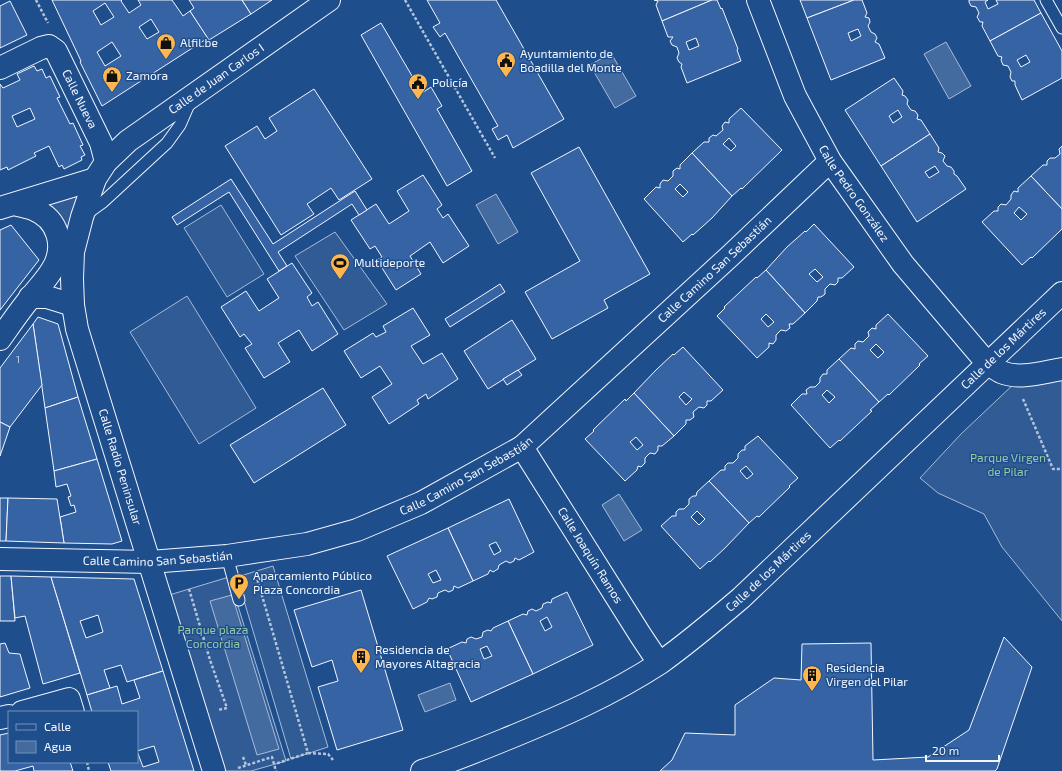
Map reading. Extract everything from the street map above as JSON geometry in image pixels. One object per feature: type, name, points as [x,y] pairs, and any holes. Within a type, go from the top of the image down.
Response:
[{"type":"street","name":"Calle de Juan Carlos I","points":[[8,206],[101,170],[128,141],[329,0]]},
{"type":"street","name":"Calle Pedro González","points":[[758,0],[796,96],[830,161],[903,264],[988,364]]},
{"type":"street","name":"Calle Nueva","points":[[0,68],[41,48],[49,46],[56,51],[101,142],[101,170]]},
{"type":"street","name":"Calle Camino San Sebastián","points":[[0,559],[150,562],[227,556],[307,544],[357,530],[421,503],[522,446],[730,256],[830,161]]},
{"type":"street","name":"Calle Radio Peninsular","points":[[101,170],[82,217],[73,252],[73,305],[77,329],[214,771]]},
{"type":"street","points":[[0,339],[52,269],[59,251],[59,237],[54,227],[46,217],[34,209],[8,206]]},
{"type":"street","name":"Calle de los Mártires","points":[[422,771],[553,720],[614,690],[659,663],[701,632],[741,598],[1062,293]]},
{"type":"street","points":[[30,297],[47,297],[73,305]]},
{"type":"street","points":[[988,364],[1001,372],[1010,374],[1028,375],[1062,369]]},
{"type":"street","name":"Calle Joaquín Ramos","points":[[522,446],[659,663]]},
{"type":"street","points":[[26,711],[69,699],[72,711]]},
{"type":"lane","points":[[1046,0],[1062,28]]},
{"type":"lane","points":[[82,217],[103,202],[167,143],[180,125],[194,94]]},
{"type":"lane","points":[[227,556],[239,600]]},
{"type":"path","points":[[36,0],[49,25]]},
{"type":"path","points":[[405,0],[495,158]]},
{"type":"path","points":[[1022,396],[1053,469],[1062,469]]},
{"type":"path","points":[[256,576],[308,753]]},
{"type":"path","points":[[189,589],[210,660],[227,708]]},
{"type":"path","points":[[274,764],[308,753],[328,754],[333,760]]},
{"type":"path","points":[[243,757],[246,765]]},
{"type":"path","points":[[235,769],[272,757],[276,771]]},
{"type":"shaded area","points":[[83,190],[67,238],[41,201]]},
{"type":"shaded area","points":[[221,205],[264,274],[227,297],[184,228]]},
{"type":"shaded area","name":"Multideporte","points":[[335,232],[387,304],[344,330],[295,256]]},
{"type":"shaded area","points":[[187,296],[256,408],[199,444],[130,332]]},
{"type":"shaded area","name":"Parque Virgen de Pilar","points":[[1062,376],[1062,621],[1002,547],[984,514],[938,493],[920,478],[961,434],[1016,382]]},
{"type":"shaded area","points":[[273,566],[328,747],[291,759],[237,577]]},
{"type":"shaded area","name":"Parque plaza Concordia","points":[[229,577],[286,761],[251,771],[221,771],[166,596]]},
{"type":"water","points":[[946,42],[971,86],[949,99],[924,54]]},
{"type":"water","points":[[611,53],[636,96],[615,108],[590,65]]},
{"type":"water","points":[[496,194],[518,232],[498,244],[476,205]]},
{"type":"water","points":[[619,494],[642,530],[624,541],[602,505]]},
{"type":"water","points":[[232,595],[279,749],[257,755],[210,601]]},
{"type":"water","points":[[450,683],[456,700],[425,712],[418,695]]},
{"type":"building","points":[[52,0],[122,0],[121,1],[129,13],[141,5],[138,0],[172,0],[183,16],[190,11],[208,38],[102,106],[80,62],[81,61]],"holes":[[[105,3],[114,17],[101,25],[93,11]],[[151,19],[159,32],[147,39],[139,27]],[[112,42],[121,56],[105,66],[97,52]]]},
{"type":"building","points":[[189,0],[242,0],[251,14],[209,40],[190,11],[194,8]]},
{"type":"building","points":[[242,0],[272,0],[251,14]]},
{"type":"building","name":"Ayuntamiento de Boadilla del Monte","points":[[427,0],[496,0],[564,119],[513,148],[507,135],[498,140],[492,129],[498,126],[445,33],[440,37],[433,27],[440,23]]},
{"type":"building","points":[[654,0],[712,0],[662,21],[656,5],[658,1]]},
{"type":"building","points":[[712,0],[717,0],[721,9],[722,8],[738,49],[737,50],[741,61],[687,83],[681,67],[682,64],[677,58],[679,53],[677,47],[672,45],[670,41],[673,37],[668,37],[662,21]],"holes":[[[696,38],[699,46],[689,50],[686,42]]]},
{"type":"building","points":[[800,0],[854,0],[807,18]]},
{"type":"building","points":[[854,0],[862,0],[867,13],[865,17],[869,18],[870,22],[868,26],[871,32],[875,34],[877,38],[875,42],[879,44],[885,58],[831,80],[807,18]],"holes":[[[858,29],[861,36],[851,41],[848,33]]]},
{"type":"building","points":[[969,0],[988,0],[985,2],[988,9],[998,4],[996,0],[1034,0],[1041,13],[990,41],[982,26],[983,22],[980,22],[977,17],[979,13],[976,7],[971,6]]},
{"type":"building","points":[[10,1],[27,35],[0,48],[0,6]]},
{"type":"building","points":[[1041,13],[1062,51],[1062,78],[1022,100],[1015,85],[1015,81],[1012,81],[1010,77],[1011,72],[1008,66],[1003,65],[1001,60],[1002,57],[998,56],[990,41]],"holes":[[[1026,55],[1030,62],[1021,67],[1017,60]]]},
{"type":"building","name":"Policía","points":[[381,23],[422,93],[431,87],[442,106],[437,109],[472,171],[447,186],[361,35]]},
{"type":"building","points":[[34,66],[37,71],[42,69],[46,78],[50,76],[60,97],[57,98],[70,124],[73,123],[83,145],[80,146],[85,155],[81,157],[82,160],[64,169],[62,165],[59,167],[49,146],[34,153],[36,156],[8,170],[7,167],[0,170],[0,84],[3,88],[20,80],[17,74]],"holes":[[[30,108],[35,119],[17,127],[12,116]]]},
{"type":"building","points":[[894,78],[903,91],[902,95],[908,100],[907,104],[911,110],[915,111],[918,115],[917,119],[921,120],[930,134],[881,166],[845,110]],"holes":[[[898,110],[902,117],[893,123],[889,116]]]},
{"type":"building","points":[[314,89],[372,179],[339,200],[331,188],[307,204],[314,214],[281,235],[225,146],[257,126],[265,139],[277,131],[269,118]]},
{"type":"building","points":[[741,108],[782,150],[742,189],[741,188],[732,196],[692,153],[704,142],[709,142],[709,138],[713,135],[716,136],[723,130],[722,126],[725,122],[729,123],[729,119]],"holes":[[[729,138],[736,146],[731,151],[723,144]]]},
{"type":"building","points":[[930,134],[939,148],[938,152],[945,156],[943,161],[947,166],[951,167],[954,174],[966,189],[917,222],[881,166]],"holes":[[[935,166],[939,172],[929,178],[925,172]]]},
{"type":"building","points":[[1062,146],[1062,209],[1031,176],[1043,165],[1047,165],[1047,161],[1050,158],[1055,158],[1060,154],[1059,149]]},
{"type":"building","points":[[579,147],[650,274],[604,300],[608,308],[552,339],[525,292],[580,261],[531,173]]},
{"type":"building","points":[[692,153],[732,196],[712,218],[683,242],[644,199],[656,187],[660,188],[660,184],[663,180],[668,181],[673,176],[673,171],[677,168],[680,169],[680,165]],"holes":[[[680,184],[688,192],[683,197],[675,189]]]},
{"type":"building","points":[[423,175],[442,205],[437,209],[443,218],[448,214],[469,246],[443,263],[430,242],[410,256],[421,274],[396,290],[377,260],[382,257],[375,246],[370,249],[351,220],[376,204],[389,224],[409,211],[397,191]]},
{"type":"building","points":[[1031,176],[1062,209],[1062,229],[1032,258],[1031,257],[1022,265],[982,222],[994,211],[998,211],[998,207],[1001,204],[1006,205],[1011,199],[1011,195],[1014,191],[1018,192],[1018,188]],"holes":[[[1019,207],[1027,214],[1021,220],[1014,213]]]},
{"type":"building","points":[[231,179],[273,244],[355,191],[367,210],[359,215],[352,204],[278,252],[287,266],[279,271],[229,192],[177,225],[172,217]]},
{"type":"building","points":[[814,224],[854,267],[842,278],[838,278],[838,282],[835,285],[830,284],[825,289],[825,294],[818,297],[817,301],[805,313],[766,270],[787,247],[805,231],[806,232]],"holes":[[[815,269],[823,277],[817,282],[809,274]]]},
{"type":"building","points":[[11,225],[39,260],[0,310],[0,230]]},
{"type":"building","points":[[292,263],[312,293],[307,297],[312,306],[318,302],[338,334],[312,351],[299,330],[278,343],[290,362],[264,378],[245,348],[252,344],[244,334],[240,337],[221,307],[246,291],[259,311],[279,298],[267,279]]},
{"type":"building","points":[[766,270],[805,313],[793,324],[789,324],[790,328],[786,331],[781,330],[776,335],[776,340],[773,344],[769,343],[769,347],[757,358],[717,316],[725,308],[724,307],[756,277],[757,278]],"holes":[[[766,314],[774,322],[768,327],[761,319]]]},
{"type":"building","points":[[500,284],[505,292],[450,327],[445,319]]},
{"type":"building","points":[[413,308],[430,335],[411,346],[423,364],[442,353],[458,379],[428,399],[426,394],[417,400],[419,404],[389,424],[372,397],[392,384],[380,366],[361,378],[344,351],[373,333],[376,337],[386,332],[383,326]]},
{"type":"building","points":[[888,314],[928,356],[889,395],[888,394],[879,402],[839,359],[851,348],[855,349],[855,344],[858,341],[863,342],[869,336],[868,332],[872,328],[876,329],[876,325]],"holes":[[[876,344],[884,352],[878,358],[870,350]]]},
{"type":"building","points":[[38,317],[58,324],[78,397],[45,408],[33,324]]},
{"type":"building","points":[[512,320],[536,359],[488,389],[464,351]]},
{"type":"building","points":[[33,324],[42,385],[10,427],[0,422],[0,368]]},
{"type":"building","points":[[683,347],[723,390],[711,401],[707,401],[707,405],[704,408],[699,407],[693,412],[694,417],[690,420],[686,420],[686,424],[674,436],[634,393],[656,370],[673,354],[674,355]],"holes":[[[684,392],[692,399],[686,405],[679,397]]]},
{"type":"building","points":[[839,359],[879,402],[870,410],[872,411],[840,441],[839,440],[830,448],[791,405],[802,394],[807,394],[806,390],[810,387],[815,387],[820,382],[820,378],[823,374],[827,374],[827,370]],"holes":[[[827,390],[835,397],[829,403],[822,395]]]},
{"type":"building","points":[[518,370],[522,375],[507,385],[503,379]]},
{"type":"building","points":[[323,388],[346,425],[254,483],[230,445]]},
{"type":"building","points":[[634,393],[674,436],[662,446],[658,446],[658,450],[655,454],[650,453],[645,458],[645,463],[641,467],[638,466],[637,470],[625,481],[585,439],[625,399],[626,401]],"holes":[[[636,437],[643,445],[637,450],[630,442]]]},
{"type":"building","points":[[78,397],[97,459],[54,471],[45,408]]},
{"type":"building","points":[[0,422],[10,427],[0,456]]},
{"type":"building","points":[[758,436],[798,478],[759,517],[757,516],[749,523],[709,481],[721,470],[725,470],[725,466],[728,463],[733,463],[738,458],[738,454],[742,450],[745,450],[745,446]],"holes":[[[746,466],[753,474],[747,479],[740,471]]]},
{"type":"building","points":[[97,459],[122,541],[112,544],[64,543],[60,517],[76,512],[74,505],[71,506],[68,497],[71,496],[67,484],[56,487],[54,471]]},
{"type":"building","points":[[709,481],[749,523],[725,548],[700,569],[661,526],[672,516],[676,516],[676,512],[679,509],[684,509],[689,504],[689,499],[696,496],[697,492]],"holes":[[[697,511],[705,519],[699,525],[691,517]]]},
{"type":"building","points":[[0,498],[8,498],[6,541],[0,541]]},
{"type":"building","points":[[8,498],[57,499],[64,543],[6,541]]},
{"type":"building","points":[[509,499],[534,552],[519,560],[515,558],[514,561],[510,563],[506,561],[499,565],[498,569],[493,572],[490,570],[488,574],[473,581],[448,528]],"holes":[[[496,542],[501,551],[494,555],[489,545]]]},
{"type":"building","points":[[448,528],[473,581],[458,588],[454,586],[453,590],[449,592],[445,590],[438,593],[437,597],[432,599],[429,598],[427,602],[413,609],[387,556]],"holes":[[[436,570],[441,580],[433,583],[428,574]]]},
{"type":"building","points":[[0,576],[11,576],[15,621],[0,621]]},
{"type":"building","points":[[11,576],[51,577],[80,673],[43,684],[25,616],[15,618]]},
{"type":"building","points":[[51,577],[134,579],[163,671],[127,682],[121,665],[104,670],[110,688],[87,695]],"holes":[[[98,615],[103,632],[86,638],[80,621]]]},
{"type":"building","name":"Residencia de Mayores Altagracia","points":[[361,590],[403,730],[337,750],[318,687],[338,681],[332,660],[312,667],[294,610]]},
{"type":"building","points":[[567,592],[593,645],[533,674],[508,621],[523,614],[527,615],[528,611],[532,609],[536,611],[542,608],[543,604],[548,602],[551,603],[552,599]],"holes":[[[547,617],[552,627],[545,631],[540,621]]]},
{"type":"building","points":[[508,621],[533,674],[471,702],[447,649],[462,642],[466,643],[467,639],[471,637],[476,639],[482,637],[483,632],[488,630],[491,631],[493,628]],"holes":[[[487,646],[492,656],[484,659],[480,649]]]},
{"type":"building","name":"Residencia Virgen del Pilar","points":[[1004,637],[1032,667],[997,769],[995,771],[660,771],[672,760],[685,733],[735,735],[735,705],[774,678],[801,680],[802,644],[871,643],[873,760],[928,757],[969,730]]},
{"type":"building","points":[[5,643],[9,653],[20,654],[30,688],[0,697],[0,644]]},
{"type":"building","points":[[163,671],[194,771],[111,771],[108,763],[138,763],[138,754],[143,767],[159,762],[154,746],[138,751],[138,711],[92,711],[87,695],[117,686],[122,704],[140,698],[134,680]]},
{"type":"building","points":[[8,733],[8,763],[70,763],[73,771],[34,771],[33,766],[15,771],[0,771],[0,735]]},
{"type":"place","name":"Alfil.be","points":[[166,60]]},
{"type":"place","name":"Ayuntamiento de Boadilla del Monte","points":[[506,78]]},
{"type":"place","name":"Zamora","points":[[112,93]]},
{"type":"place","name":"Policía","points":[[418,100]]},
{"type":"place","name":"Multideporte","points":[[340,280]]},
{"type":"place","name":"Aparcamiento Público Plaza Concordia","points":[[239,600]]},
{"type":"place","name":"Residencia de Mayores Altagracia","points":[[361,674]]},
{"type":"place","name":"Residencia Virgen del Pilar","points":[[812,692]]}]
